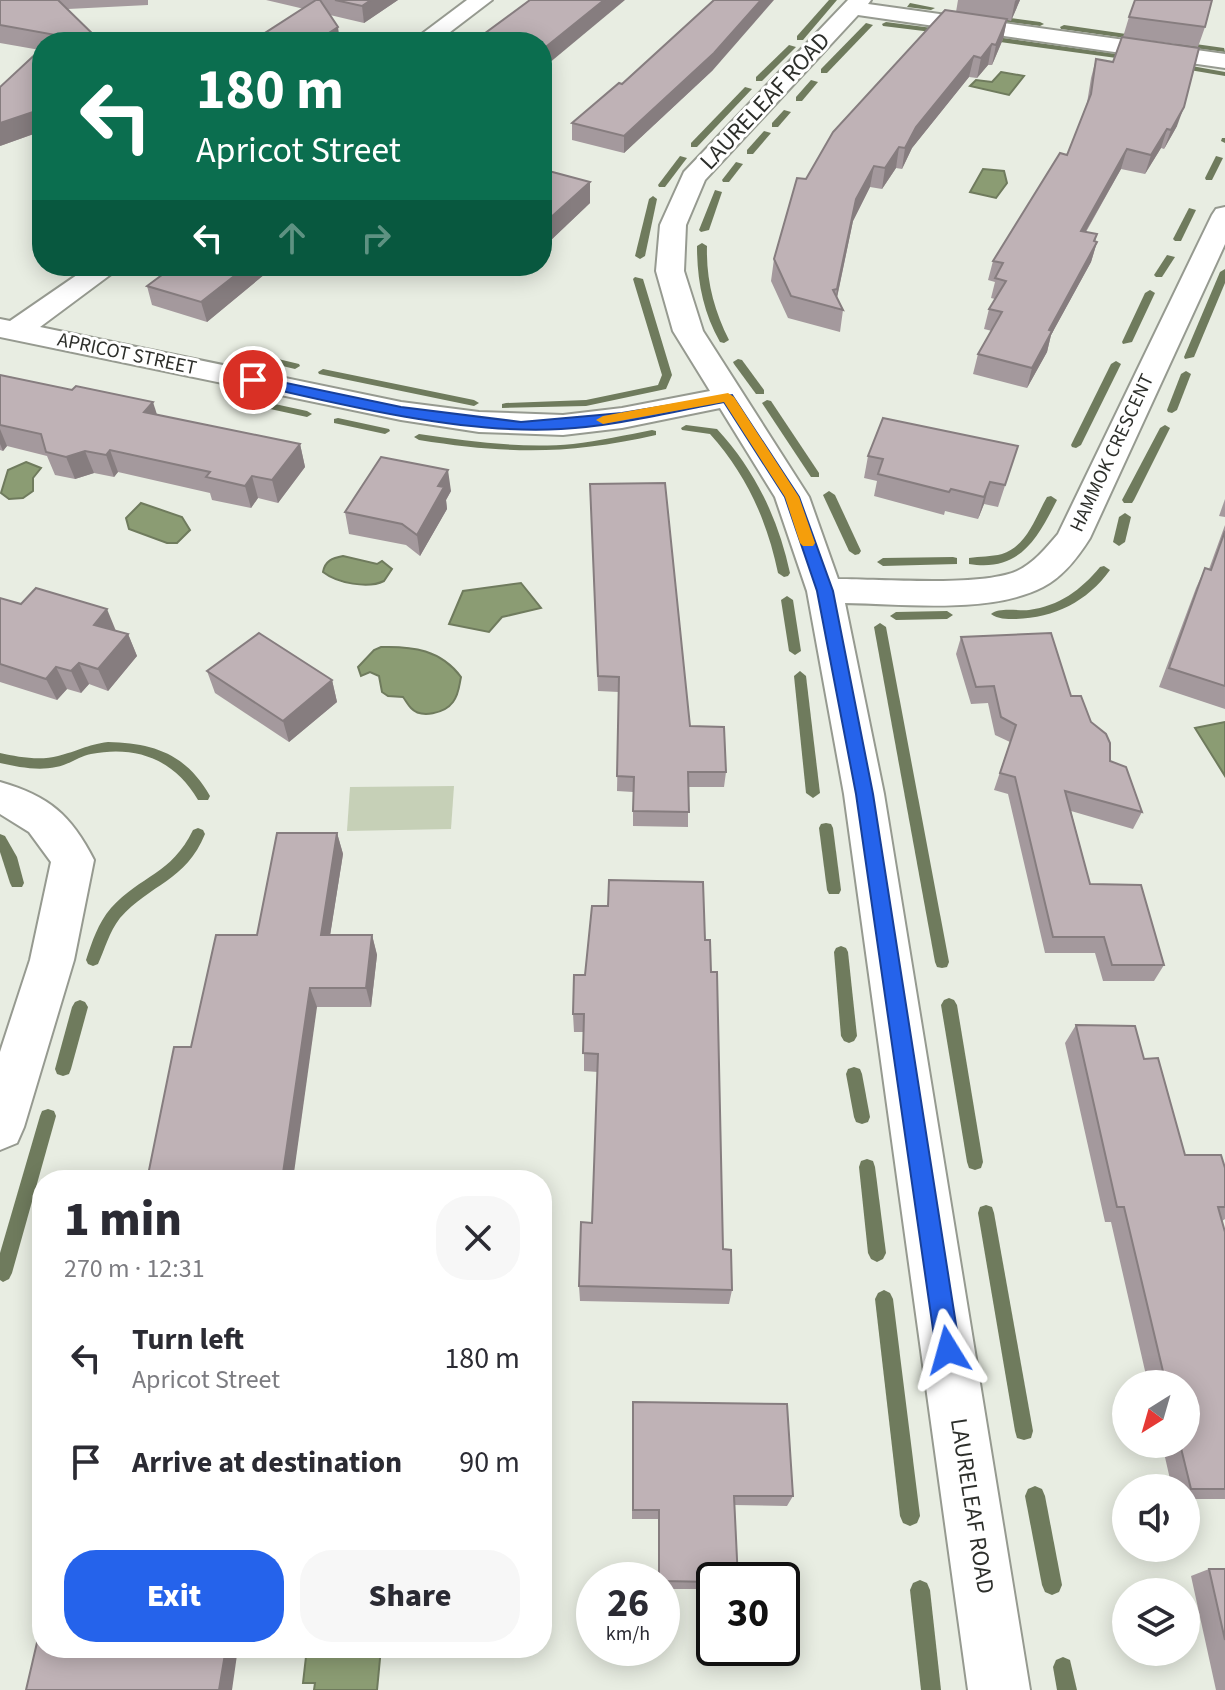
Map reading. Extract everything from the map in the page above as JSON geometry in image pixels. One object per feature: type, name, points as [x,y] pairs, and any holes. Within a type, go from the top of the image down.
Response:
[{"type":"street","points":[[436,32],[481,0]]},
{"type":"street","points":[[856,4],[1225,61]]},
{"type":"street","name":"LAURELEAF ROAD","points":[[856,4],[693,177],[673,225],[670,271],[688,331],[792,497],[825,591],[864,794],[999,1690]]},
{"type":"street","name":"HAMMOK CRESCENT","points":[[825,591],[989,589],[1026,582],[1053,564],[1073,538],[1225,215]]},
{"type":"street","points":[[8,329],[92,276]]},
{"type":"street","name":"APRICOT STREET","points":[[8,329],[401,411],[521,426],[622,418],[728,397]]},
{"type":"street","points":[[0,798],[23,803],[49,824],[73,860],[52,960],[0,1127]]},
{"type":"shaded area","points":[[1001,72],[1024,76],[1009,95],[970,86],[976,80],[992,82]]},
{"type":"shaded area","points":[[983,169],[1004,171],[1007,183],[996,198],[970,192]]},
{"type":"shaded area","points":[[26,462],[41,468],[33,478],[33,491],[23,498],[9,499],[1,493],[8,470]]},
{"type":"shaded area","points":[[141,503],[182,517],[190,530],[177,543],[167,543],[129,529],[126,518]]},
{"type":"shaded area","points":[[343,556],[377,564],[382,561],[392,569],[384,581],[370,585],[344,582],[323,572],[330,561]]},
{"type":"shaded area","points":[[521,583],[541,608],[502,617],[489,632],[449,624],[463,591]]},
{"type":"shaded area","points":[[381,647],[415,649],[445,661],[461,677],[453,702],[439,712],[421,713],[411,708],[403,697],[388,696],[382,692],[379,676],[370,672],[361,676],[358,667]]},
{"type":"shaded area","points":[[1225,722],[1225,776],[1195,728]]},
{"type":"shaded area","points":[[454,786],[451,829],[347,831],[350,787]]},
{"type":"shaded area","points":[[306,1658],[380,1658],[377,1690],[314,1690],[315,1683],[303,1683]]},
{"type":"building","points":[[0,0],[58,0],[91,32],[39,32],[0,25]]},
{"type":"building","points":[[316,0],[320,0],[338,27],[330,32],[266,32]]},
{"type":"building","points":[[335,0],[371,0],[362,6]]},
{"type":"building","points":[[530,0],[604,0],[552,42],[552,32],[487,32]]},
{"type":"building","points":[[714,0],[761,0],[714,53],[624,136],[572,123],[619,83],[622,84]]},
{"type":"building","points":[[1135,0],[1212,0],[1205,27],[1129,17]]},
{"type":"building","points":[[945,10],[1007,19],[996,45],[992,44],[981,58],[974,56],[916,127],[905,148],[899,147],[885,168],[874,166],[856,199],[837,289],[833,290],[843,310],[791,296],[774,259],[797,178],[806,179],[833,132]]},
{"type":"building","points":[[1122,37],[1199,48],[1184,107],[1151,155],[1127,149],[1081,231],[1097,234],[1094,241],[1097,242],[1032,368],[978,354],[1002,312],[989,309],[1006,281],[995,278],[1003,263],[993,261],[1060,153],[1067,155],[1091,94],[1096,59],[1113,62]]},
{"type":"building","points":[[32,57],[32,112],[0,123],[0,87]]},
{"type":"building","points":[[552,172],[590,182],[552,216]]},
{"type":"building","points":[[160,276],[234,276],[201,302],[147,286]]},
{"type":"building","points":[[0,375],[153,402],[144,412],[300,444],[272,480],[252,476],[245,486],[206,477],[210,472],[110,450],[106,455],[85,451],[66,457],[46,452],[41,434],[0,425]]},
{"type":"building","points":[[883,418],[1018,446],[1005,485],[990,482],[984,497],[951,489],[949,492],[878,474],[883,459],[868,456]]},
{"type":"building","points":[[381,457],[448,470],[438,486],[444,487],[417,535],[402,524],[345,512]]},
{"type":"building","points":[[665,483],[690,726],[724,727],[726,772],[688,772],[689,812],[633,811],[634,777],[617,776],[619,677],[598,676],[590,484]]},
{"type":"building","points":[[1225,531],[1225,686],[1169,668],[1205,568],[1211,570]]},
{"type":"building","points":[[36,588],[107,609],[94,625],[128,634],[98,669],[79,663],[71,671],[56,667],[46,679],[0,664],[0,598],[21,604]]},
{"type":"building","points":[[259,633],[332,680],[283,721],[207,671]]},
{"type":"building","points":[[1051,633],[1071,696],[1081,696],[1091,722],[1106,734],[1110,743],[1110,761],[1126,767],[1142,812],[1065,791],[1090,884],[1141,885],[1164,965],[1112,965],[1104,937],[1053,937],[1015,777],[1000,773],[1016,725],[1001,717],[994,686],[976,687],[961,637]]},
{"type":"building","points":[[277,833],[337,833],[321,935],[372,935],[366,988],[310,988],[283,1170],[149,1170],[174,1047],[191,1047],[216,935],[257,935]]},
{"type":"building","points":[[609,880],[703,882],[705,940],[710,940],[711,972],[717,972],[723,1249],[731,1250],[732,1290],[579,1286],[581,1222],[592,1223],[598,1054],[583,1053],[584,1014],[573,1014],[574,975],[585,975],[592,906],[608,906]]},
{"type":"building","points":[[1076,1025],[1135,1026],[1144,1059],[1158,1058],[1185,1155],[1221,1155],[1225,1168],[1225,1207],[1218,1207],[1225,1232],[1225,1489],[1200,1489],[1200,1474],[1187,1474],[1183,1458],[1200,1458],[1200,1370],[1163,1370],[1124,1207],[1117,1207]]},
{"type":"building","points":[[633,1402],[787,1404],[793,1496],[734,1496],[737,1562],[696,1562],[696,1582],[680,1581],[680,1562],[659,1562],[659,1510],[633,1510]]},
{"type":"building","points":[[1209,1569],[1225,1569],[1225,1640]]},
{"type":"building","points":[[33,1658],[224,1658],[219,1690],[26,1690]]},
{"type":"waterway","points":[[800,38],[833,0]]},
{"type":"waterway","points":[[910,5],[931,8]]},
{"type":"waterway","points":[[1003,19],[1040,24]]},
{"type":"waterway","points":[[886,24],[940,31]]},
{"type":"waterway","points":[[824,71],[869,25]]},
{"type":"waterway","points":[[1064,27],[1140,38]]},
{"type":"waterway","points":[[989,38],[1131,58]]},
{"type":"waterway","points":[[1181,44],[1224,50]]},
{"type":"waterway","points":[[759,79],[792,47]]},
{"type":"waterway","points":[[1175,65],[1225,74]]},
{"type":"waterway","points":[[799,99],[814,82]]},
{"type":"waterway","points":[[694,145],[748,89]]},
{"type":"waterway","points":[[775,125],[787,112]]},
{"type":"waterway","points":[[750,152],[767,133]]},
{"type":"waterway","points":[[662,185],[683,158]]},
{"type":"waterway","points":[[1209,178],[1219,158]]},
{"type":"waterway","points":[[726,180],[739,164]]},
{"type":"waterway","points":[[1199,197],[1202,191]]},
{"type":"waterway","points":[[704,230],[718,192]]},
{"type":"waterway","points":[[640,256],[653,199]]},
{"type":"waterway","points":[[1178,239],[1192,210]]},
{"type":"waterway","points":[[702,246],[706,295],[724,340]]},
{"type":"waterway","points":[[1159,275],[1170,257]]},
{"type":"waterway","points":[[1189,357],[1225,272]]},
{"type":"waterway","points":[[506,406],[586,403],[662,387],[667,375],[638,279]]},
{"type":"waterway","points":[[1127,342],[1150,293]]},
{"type":"waterway","points":[[274,361],[295,366]]},
{"type":"waterway","points":[[738,362],[760,392]]},
{"type":"waterway","points":[[1076,445],[1116,364]]},
{"type":"waterway","points":[[323,372],[474,403]]},
{"type":"waterway","points":[[1172,410],[1186,374]]},
{"type":"waterway","points":[[233,398],[307,414]]},
{"type":"waterway","points":[[767,403],[815,475]]},
{"type":"waterway","points":[[338,421],[385,431]]},
{"type":"waterway","points":[[686,428],[713,431],[738,461],[767,516],[784,573]]},
{"type":"waterway","points":[[1128,500],[1165,428]]},
{"type":"waterway","points":[[419,437],[534,449],[583,446],[652,433]]},
{"type":"waterway","points":[[829,495],[855,551]]},
{"type":"waterway","points":[[973,561],[1004,557],[1024,546],[1051,500]]},
{"type":"waterway","points":[[1119,542],[1125,517]]},
{"type":"waterway","points":[[883,562],[953,561]]},
{"type":"waterway","points":[[997,614],[1028,614],[1057,607],[1082,593],[1104,570]]},
{"type":"waterway","points":[[787,600],[795,651]]},
{"type":"waterway","points":[[896,616],[947,615]]},
{"type":"waterway","points":[[880,627],[942,962]]},
{"type":"waterway","points":[[800,676],[813,793]]},
{"type":"waterway","points":[[0,758],[49,763],[91,749],[141,749],[171,760],[194,781],[203,796]]},
{"type":"waterway","points":[[826,828],[834,890]]},
{"type":"waterway","points":[[93,960],[114,915],[124,904],[184,860],[198,834]]},
{"type":"waterway","points":[[0,840],[10,857],[17,883]]},
{"type":"waterway","points":[[841,952],[849,1036]]},
{"type":"waterway","points":[[949,1005],[975,1162]]},
{"type":"waterway","points":[[63,1069],[80,1007]]},
{"type":"waterway","points":[[854,1074],[862,1117]]},
{"type":"waterway","points":[[33,1170],[48,1116]]},
{"type":"waterway","points":[[867,1167],[877,1253]]},
{"type":"waterway","points":[[3,1273],[32,1172]]},
{"type":"waterway","points":[[986,1213],[1024,1431]]},
{"type":"waterway","points":[[884,1299],[910,1516]]},
{"type":"waterway","points":[[1035,1496],[1052,1585]]},
{"type":"waterway","points":[[920,1590],[931,1690]]},
{"type":"waterway","points":[[1063,1667],[1067,1690]]},
{"type":"slow traffic","points":[[603,420],[728,397],[792,497],[808,543]]},
{"type":"route","points":[[253,380],[401,411],[521,426],[622,418],[728,397],[792,497],[825,591],[864,794],[948,1350]]}]
